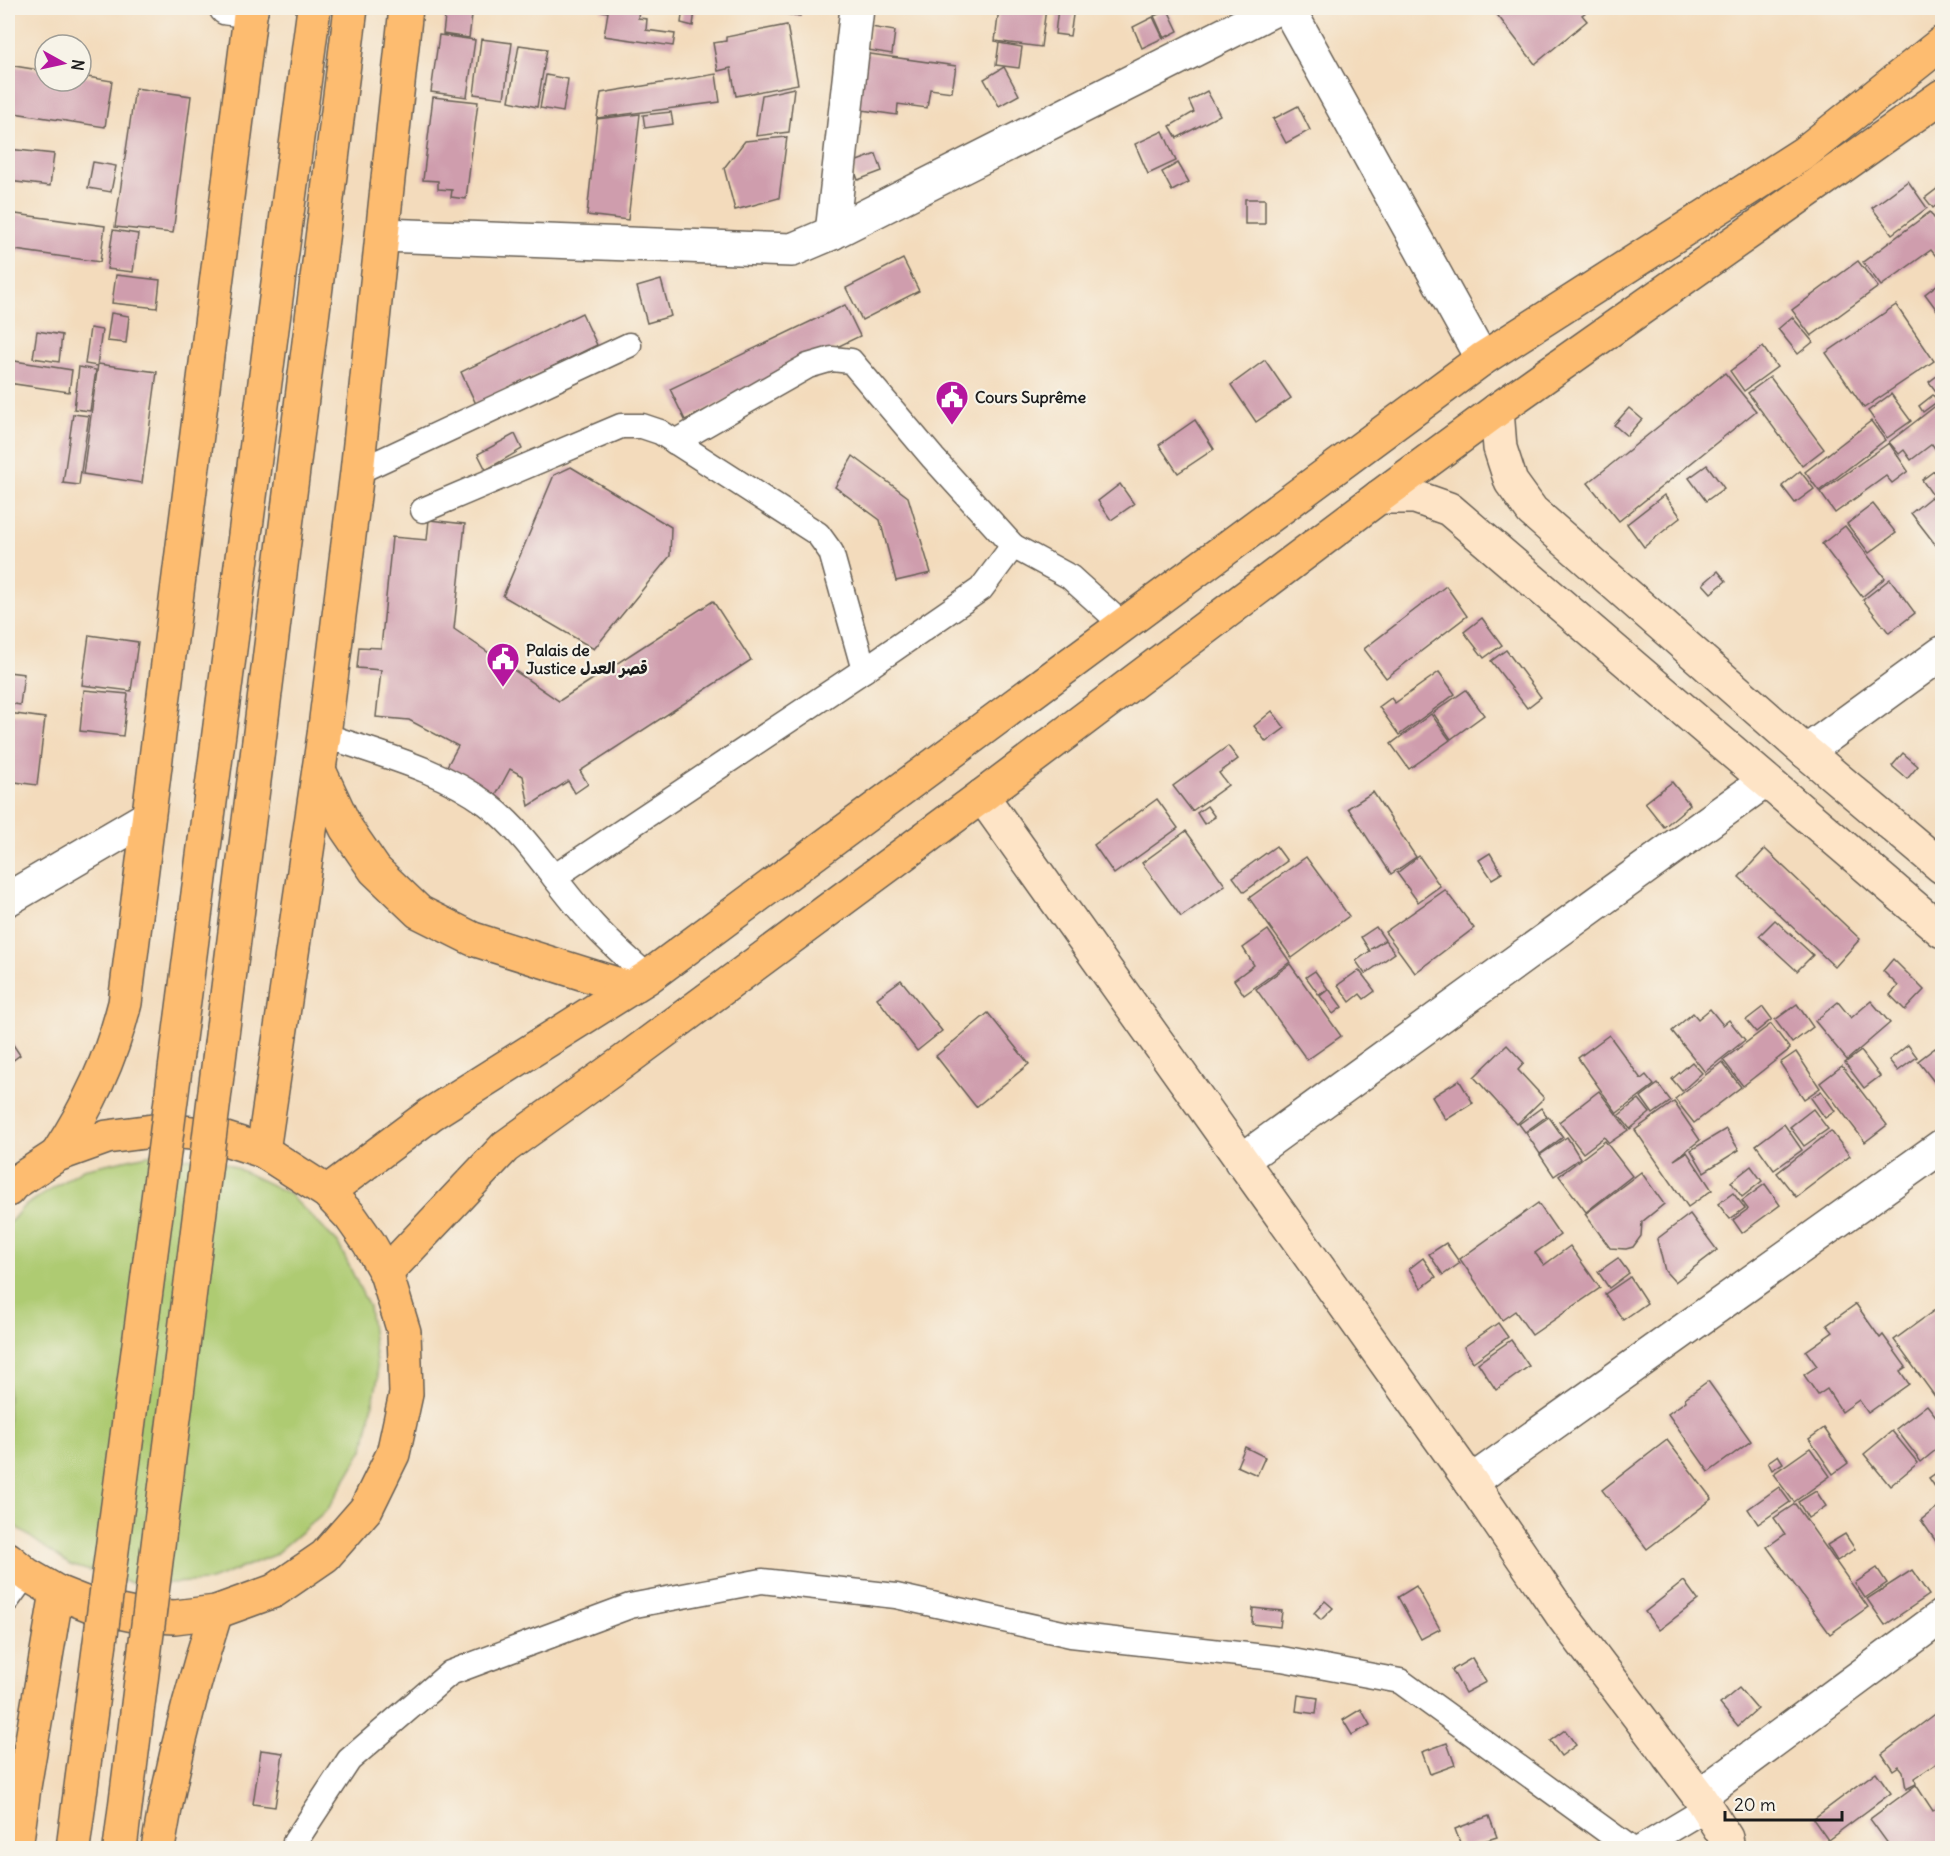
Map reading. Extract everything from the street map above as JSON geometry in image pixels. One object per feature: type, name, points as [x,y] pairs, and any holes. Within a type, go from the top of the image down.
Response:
[{"type":"main road","points":[[73,1848],[314,8]]},
{"type":"main road","points":[[120,1848],[351,8]]},
{"type":"main road","points":[[263,1151],[324,735],[357,472],[406,8]]},
{"type":"main road","points":[[57,1155],[84,1113],[105,1069],[125,1003],[243,9]]},
{"type":"main road","points":[[327,1192],[431,1114],[638,982],[1482,358],[1804,153],[1942,43]]},
{"type":"main road","points":[[386,1273],[505,1146],[619,1065],[982,796],[1379,497],[1942,96]]},
{"type":"main road","points":[[319,770],[346,828],[375,870],[419,912],[473,939],[638,982]]},
{"type":"main road","points":[[9,1184],[57,1155],[107,1137],[160,1130],[213,1135],[263,1151],[327,1192],[350,1216],[369,1243],[386,1273],[404,1332],[406,1394],[393,1454],[366,1509],[325,1556],[274,1591],[216,1612],[175,1617],[134,1615],[95,1607],[14,1577]]},
{"type":"main road","points":[[16,1848],[57,1592]]},
{"type":"main road","points":[[158,1848],[182,1729],[216,1612]]},
{"type":"street","points":[[832,233],[857,8]]},
{"type":"street","points":[[383,235],[792,250],[832,233],[1277,8]]},
{"type":"street","points":[[1288,8],[1482,358]]},
{"type":"street","points":[[1497,411],[1500,448],[1511,482],[1532,511],[1806,752],[1942,867]]},
{"type":"street","points":[[1379,497],[1415,497],[1449,508],[1942,931]]},
{"type":"street","points":[[1806,752],[1942,653]]},
{"type":"street","points":[[1241,1161],[1765,781]]},
{"type":"street","points":[[982,796],[1471,1482],[1564,1618],[1703,1802],[1730,1845]]},
{"type":"street","points":[[8,899],[148,817]]},
{"type":"street","points":[[1471,1482],[1942,1146]]},
{"type":"street","points":[[1703,1802],[1942,1616]]},
{"type":"lane","points":[[357,472],[629,345]]},
{"type":"lane","points":[[675,442],[808,366],[832,359],[851,361],[933,458],[1013,546],[1070,577],[1123,624]]},
{"type":"lane","points":[[423,510],[621,426],[642,426],[660,432],[818,534],[831,552],[864,670]]},
{"type":"lane","points":[[554,877],[981,589],[1013,546]]},
{"type":"lane","points":[[324,735],[413,766],[452,783],[486,803],[508,822],[638,982]]},
{"type":"lane","points":[[295,1842],[349,1760],[450,1673],[630,1606],[762,1581],[896,1596],[1071,1635],[1282,1659],[1400,1681],[1630,1848]]},
{"type":"lane","points":[[1640,1848],[1703,1802]]},
{"type":"green space","points":[[152,1154],[224,1162],[288,1193],[338,1243],[369,1307],[378,1378],[364,1448],[328,1509],[274,1555],[208,1581],[138,1585],[70,1565],[12,1524],[8,1518],[8,1225],[23,1207],[83,1169]]},
{"type":"building","points":[[446,8],[473,8],[469,38],[443,34]]},
{"type":"building","points":[[602,8],[639,8],[638,18],[647,19],[646,30],[675,34],[673,46],[604,36],[608,12],[601,11]]},
{"type":"building","points":[[683,8],[695,10],[693,26],[681,23]]},
{"type":"building","points":[[779,8],[801,8],[800,16],[778,13]]},
{"type":"building","points":[[999,8],[1046,8],[1041,47],[995,41]]},
{"type":"building","points":[[1058,8],[1074,8],[1070,36],[1055,34]]},
{"type":"building","points":[[1492,8],[1592,8],[1582,15],[1587,21],[1535,64]]},
{"type":"building","points":[[1168,10],[1178,31],[1164,38],[1154,16]]},
{"type":"building","points":[[1153,17],[1163,38],[1142,48],[1133,27]]},
{"type":"building","points":[[787,25],[798,84],[736,96],[731,68],[718,71],[713,43],[726,41],[726,37]]},
{"type":"building","points":[[871,27],[895,31],[892,54],[868,50]]},
{"type":"building","points":[[439,35],[475,40],[467,97],[431,92]]},
{"type":"building","points":[[481,39],[512,43],[504,98],[474,94]]},
{"type":"building","points":[[999,43],[1022,47],[1019,68],[996,65]]},
{"type":"building","points":[[519,45],[547,49],[537,107],[509,101]]},
{"type":"building","points":[[863,53],[956,66],[952,92],[930,89],[927,108],[898,104],[897,115],[855,109]]},
{"type":"building","points":[[8,65],[33,69],[33,93],[93,93],[93,78],[112,81],[105,127],[8,112]]},
{"type":"building","points":[[1004,67],[1019,95],[999,106],[984,79]]},
{"type":"building","points":[[716,74],[720,102],[597,118],[601,93]]},
{"type":"building","points":[[546,75],[568,79],[563,112],[540,108]]},
{"type":"building","points":[[135,88],[191,96],[173,233],[115,227]]},
{"type":"building","points":[[794,88],[789,132],[756,136],[762,95]]},
{"type":"building","points":[[1207,91],[1220,115],[1177,138],[1170,126],[1194,112],[1189,101]]},
{"type":"building","points":[[433,97],[478,102],[466,199],[451,197],[452,190],[438,189],[438,181],[423,180]]},
{"type":"building","points":[[1298,106],[1310,130],[1286,143],[1273,119]]},
{"type":"building","points":[[671,112],[673,124],[645,128],[643,115]]},
{"type":"building","points":[[640,114],[628,220],[587,215],[597,119]]},
{"type":"building","points":[[1163,131],[1176,161],[1148,174],[1135,144]]},
{"type":"building","points":[[787,137],[779,198],[735,210],[724,168],[745,141]]},
{"type":"building","points":[[8,149],[54,154],[50,186],[8,181]]},
{"type":"building","points":[[876,154],[882,171],[858,180],[852,163]]},
{"type":"building","points":[[93,162],[116,166],[111,192],[88,188]]},
{"type":"building","points":[[1178,163],[1189,182],[1172,191],[1162,172]]},
{"type":"building","points":[[1908,181],[1927,208],[1892,234],[1872,208]]},
{"type":"building","points":[[1942,185],[1942,201],[1933,208],[1925,198]]},
{"type":"building","points":[[1245,199],[1265,199],[1265,224],[1245,224]]},
{"type":"building","points":[[1930,212],[1942,230],[1942,260],[1940,261],[1931,250],[1881,286],[1863,262]]},
{"type":"building","points":[[8,213],[105,226],[100,262],[8,249]]},
{"type":"building","points":[[113,230],[138,234],[133,272],[107,269]]},
{"type":"building","points":[[903,259],[919,291],[862,320],[846,288]]},
{"type":"building","points":[[1858,261],[1878,287],[1811,336],[1792,310]]},
{"type":"building","points":[[116,275],[160,280],[157,308],[112,303]]},
{"type":"building","points":[[661,280],[671,316],[647,323],[637,287]]},
{"type":"building","points":[[1942,281],[1942,317],[1925,294]]},
{"type":"building","points":[[845,305],[860,336],[685,420],[670,389]]},
{"type":"building","points":[[1896,305],[1934,361],[1864,408],[1826,353]]},
{"type":"building","points":[[111,313],[129,316],[126,343],[107,341]]},
{"type":"building","points":[[582,313],[597,345],[476,404],[461,372]]},
{"type":"building","points":[[1792,317],[1813,342],[1798,354],[1778,329]]},
{"type":"building","points":[[90,328],[102,330],[97,366],[85,364]]},
{"type":"building","points":[[37,331],[62,335],[59,362],[33,358]]},
{"type":"building","points":[[1763,347],[1777,367],[1744,391],[1730,371]]},
{"type":"building","points":[[8,360],[72,370],[69,392],[8,383]]},
{"type":"building","points":[[1265,360],[1291,398],[1256,422],[1231,385]]},
{"type":"building","points":[[98,364],[157,372],[142,483],[83,474]]},
{"type":"building","points":[[79,367],[96,370],[90,411],[74,409]]},
{"type":"building","points":[[1942,372],[1942,397],[1941,398],[1929,382]]},
{"type":"building","points":[[1725,373],[1756,411],[1619,521],[1588,483]]},
{"type":"building","points":[[1770,377],[1824,449],[1802,466],[1748,393]]},
{"type":"building","points":[[1891,394],[1911,421],[1887,438],[1868,411]]},
{"type":"building","points":[[1933,395],[1938,401],[1923,412],[1919,406]]},
{"type":"building","points":[[1942,401],[1942,459],[1932,444],[1911,460],[1904,450],[1899,454],[1889,442]]},
{"type":"building","points":[[1629,408],[1642,419],[1627,436],[1614,425]]},
{"type":"building","points":[[73,414],[89,416],[79,485],[63,483]]},
{"type":"building","points":[[1195,420],[1214,449],[1178,473],[1159,445]]},
{"type":"building","points":[[1871,421],[1885,440],[1819,491],[1805,472]]},
{"type":"building","points":[[515,434],[522,449],[486,470],[478,454]]},
{"type":"building","points":[[1889,443],[1908,471],[1892,483],[1886,476],[1835,513],[1820,492]]},
{"type":"building","points":[[853,456],[908,497],[931,573],[896,581],[880,520],[835,487]]},
{"type":"building","points":[[1707,465],[1724,488],[1706,501],[1689,478]]},
{"type":"building","points":[[571,467],[671,527],[670,556],[594,649],[503,596],[554,475]]},
{"type":"building","points":[[1800,471],[1814,489],[1795,503],[1782,486]]},
{"type":"building","points":[[1934,471],[1942,483],[1942,502],[1939,504],[1922,480]]},
{"type":"building","points":[[1120,484],[1134,504],[1111,520],[1098,501]]},
{"type":"building","points":[[1664,495],[1681,517],[1644,547],[1627,524]]},
{"type":"building","points":[[1931,497],[1942,512],[1942,553],[1911,513]]},
{"type":"building","points":[[1873,504],[1896,533],[1869,553],[1847,524]]},
{"type":"building","points":[[429,520],[465,524],[454,629],[559,701],[713,601],[751,660],[580,771],[588,784],[575,793],[568,781],[529,806],[523,776],[510,769],[496,795],[446,768],[458,746],[409,720],[376,717],[381,670],[357,668],[359,647],[381,648],[392,537],[427,540]]},
{"type":"building","points":[[1845,526],[1885,578],[1862,597],[1822,544]]},
{"type":"building","points":[[1718,571],[1726,581],[1711,593],[1703,584]]},
{"type":"building","points":[[1890,579],[1915,613],[1889,633],[1863,600]]},
{"type":"building","points":[[1446,586],[1467,616],[1386,678],[1364,649]]},
{"type":"building","points":[[1482,618],[1502,645],[1484,658],[1464,632]]},
{"type":"building","points":[[89,635],[138,642],[131,691],[82,685]]},
{"type":"building","points":[[1506,650],[1541,697],[1527,708],[1491,661]]},
{"type":"building","points":[[8,672],[24,674],[20,705],[8,703]]},
{"type":"building","points":[[1439,672],[1455,694],[1399,735],[1379,707],[1391,698],[1395,703]]},
{"type":"building","points":[[84,690],[128,694],[123,736],[80,731]]},
{"type":"building","points":[[1466,690],[1484,715],[1451,739],[1433,713]]},
{"type":"building","points":[[1272,711],[1285,728],[1266,742],[1254,726]]},
{"type":"building","points":[[8,713],[45,718],[37,785],[8,781]]},
{"type":"building","points":[[1431,714],[1450,740],[1409,769],[1391,744]]},
{"type":"building","points":[[1228,746],[1238,759],[1219,773],[1228,785],[1192,811],[1173,786]]},
{"type":"building","points":[[1903,753],[1918,766],[1907,779],[1892,766]]},
{"type":"building","points":[[1672,782],[1690,805],[1664,827],[1645,803]]},
{"type":"building","points":[[1373,792],[1416,857],[1391,874],[1348,808]]},
{"type":"building","points":[[1157,799],[1178,828],[1114,874],[1094,845]]},
{"type":"building","points":[[1207,806],[1215,817],[1204,824],[1197,813]]},
{"type":"building","points":[[1186,831],[1225,885],[1181,917],[1142,863]]},
{"type":"building","points":[[1276,846],[1287,861],[1244,892],[1233,877]]},
{"type":"building","points":[[1765,849],[1860,939],[1835,967],[1739,877]]},
{"type":"building","points":[[1490,853],[1502,873],[1492,879],[1479,860]]},
{"type":"building","points":[[1419,856],[1440,886],[1418,902],[1397,873]]},
{"type":"building","points":[[1306,857],[1349,916],[1292,958],[1249,898]]},
{"type":"building","points":[[1445,890],[1474,928],[1415,973],[1385,932]]},
{"type":"building","points":[[1775,920],[1813,955],[1797,971],[1759,936]]},
{"type":"building","points":[[1376,927],[1395,953],[1365,974],[1356,961],[1370,951],[1361,937]]},
{"type":"building","points":[[1268,930],[1290,962],[1244,995],[1234,980],[1254,965],[1243,948]]},
{"type":"building","points":[[1893,959],[1924,990],[1905,1010],[1890,995],[1898,986],[1883,971]]},
{"type":"building","points":[[1290,964],[1341,1036],[1307,1060],[1256,989]]},
{"type":"building","points":[[1359,970],[1375,991],[1364,999],[1360,994],[1350,1002],[1338,985]]},
{"type":"building","points":[[1315,971],[1328,989],[1319,995],[1306,977]]},
{"type":"building","points":[[901,980],[942,1031],[917,1051],[877,998]]},
{"type":"building","points":[[1329,989],[1342,1007],[1333,1014],[1320,996]]},
{"type":"building","points":[[1871,1001],[1890,1023],[1847,1060],[1815,1021],[1838,1002],[1851,1018]]},
{"type":"building","points":[[1797,1004],[1813,1027],[1792,1043],[1775,1020]]},
{"type":"building","points":[[1763,1007],[1772,1019],[1756,1032],[1746,1020]]},
{"type":"building","points":[[1710,1009],[1723,1025],[1729,1020],[1745,1040],[1705,1072],[1672,1031],[1693,1013],[1698,1019]]},
{"type":"building","points":[[988,1013],[1029,1064],[976,1107],[936,1056]]},
{"type":"building","points":[[1771,1024],[1790,1049],[1743,1086],[1723,1060]]},
{"type":"building","points":[[1609,1035],[1641,1079],[1646,1075],[1654,1085],[1617,1113],[1578,1058]]},
{"type":"building","points":[[8,1037],[20,1055],[8,1064]]},
{"type":"building","points":[[1507,1045],[1524,1063],[1518,1070],[1544,1098],[1517,1124],[1474,1077]]},
{"type":"building","points":[[1908,1045],[1917,1057],[1898,1071],[1889,1060]]},
{"type":"building","points":[[1935,1048],[1942,1057],[1942,1085],[1939,1088],[1918,1061]]},
{"type":"building","points":[[1861,1051],[1880,1076],[1864,1088],[1845,1063]]},
{"type":"building","points":[[1796,1052],[1820,1088],[1804,1099],[1780,1063]]},
{"type":"building","points":[[1692,1062],[1702,1073],[1682,1091],[1672,1079]]},
{"type":"building","points":[[1722,1062],[1741,1087],[1694,1123],[1675,1099]]},
{"type":"building","points":[[1842,1066],[1887,1125],[1865,1142],[1820,1083]]},
{"type":"building","points":[[1459,1080],[1473,1103],[1446,1120],[1432,1097]]},
{"type":"building","points":[[1658,1084],[1671,1101],[1653,1114],[1641,1097]]},
{"type":"building","points":[[1599,1091],[1628,1130],[1609,1143],[1604,1137],[1583,1153],[1559,1122]]},
{"type":"building","points":[[1821,1091],[1835,1111],[1825,1118],[1811,1098]]},
{"type":"building","points":[[1639,1099],[1650,1113],[1630,1129],[1619,1115]]},
{"type":"building","points":[[1674,1102],[1700,1140],[1674,1160],[1687,1152],[1712,1190],[1688,1207],[1635,1130]]},
{"type":"building","points":[[1541,1108],[1547,1116],[1525,1132],[1519,1124]]},
{"type":"building","points":[[1813,1109],[1828,1129],[1804,1146],[1790,1127]]},
{"type":"building","points":[[1549,1117],[1563,1137],[1540,1154],[1526,1133]]},
{"type":"building","points":[[1784,1124],[1802,1150],[1774,1170],[1756,1145]]},
{"type":"building","points":[[1726,1129],[1739,1150],[1704,1172],[1691,1150]]},
{"type":"building","points":[[1831,1131],[1850,1156],[1796,1197],[1777,1173]]},
{"type":"building","points":[[1567,1137],[1580,1158],[1554,1176],[1540,1155]]},
{"type":"building","points":[[1605,1141],[1632,1176],[1586,1212],[1559,1176]]},
{"type":"building","points":[[1751,1166],[1762,1181],[1742,1197],[1731,1182]]},
{"type":"building","points":[[1641,1172],[1664,1204],[1642,1222],[1641,1236],[1633,1247],[1610,1248],[1585,1214]]},
{"type":"building","points":[[1765,1184],[1780,1205],[1742,1233],[1733,1220],[1748,1209],[1742,1201]]},
{"type":"building","points":[[1733,1193],[1745,1208],[1730,1219],[1718,1204]]},
{"type":"building","points":[[1538,1203],[1560,1235],[1535,1253],[1544,1265],[1570,1246],[1600,1288],[1532,1335],[1515,1311],[1502,1320],[1460,1259]]},
{"type":"building","points":[[1690,1214],[1717,1250],[1675,1282],[1665,1271],[1657,1239]]},
{"type":"building","points":[[1446,1243],[1460,1263],[1443,1275],[1429,1254]]},
{"type":"building","points":[[1423,1258],[1436,1277],[1421,1288],[1409,1269]]},
{"type":"building","points":[[1618,1258],[1629,1273],[1609,1288],[1598,1272]]},
{"type":"building","points":[[1630,1277],[1647,1303],[1623,1320],[1605,1294]]},
{"type":"building","points":[[1856,1304],[1880,1338],[1883,1335],[1906,1367],[1900,1371],[1909,1384],[1868,1413],[1859,1400],[1842,1412],[1827,1389],[1818,1395],[1804,1375],[1817,1366],[1806,1351],[1833,1332],[1827,1325]]},
{"type":"building","points":[[1939,1307],[1942,1311],[1942,1394],[1936,1398],[1894,1340]]},
{"type":"building","points":[[1498,1323],[1508,1337],[1473,1362],[1464,1347]]},
{"type":"building","points":[[1511,1340],[1529,1366],[1496,1390],[1478,1363]]},
{"type":"building","points":[[1708,1381],[1751,1441],[1709,1472],[1668,1414]]},
{"type":"building","points":[[1927,1405],[1942,1424],[1942,1445],[1921,1462],[1896,1429]]},
{"type":"building","points":[[1824,1428],[1848,1463],[1833,1474],[1809,1439]]},
{"type":"building","points":[[1892,1431],[1918,1463],[1890,1486],[1864,1454]]},
{"type":"building","points":[[1667,1440],[1712,1499],[1647,1549],[1602,1490]]},
{"type":"building","points":[[1245,1447],[1265,1457],[1257,1475],[1237,1466]]},
{"type":"building","points":[[1810,1448],[1830,1476],[1794,1502],[1773,1474]]},
{"type":"building","points":[[1778,1455],[1783,1463],[1772,1470],[1768,1462]]},
{"type":"building","points":[[1942,1469],[1942,1497],[1929,1478]]},
{"type":"building","points":[[1779,1487],[1790,1502],[1758,1524],[1748,1509]]},
{"type":"building","points":[[1816,1491],[1826,1506],[1808,1518],[1798,1502]]},
{"type":"building","points":[[1795,1504],[1868,1607],[1830,1634],[1767,1547],[1785,1534],[1774,1518]]},
{"type":"building","points":[[1939,1506],[1942,1511],[1942,1550],[1921,1520]]},
{"type":"building","points":[[1845,1534],[1855,1549],[1837,1561],[1827,1545]]},
{"type":"building","points":[[1877,1568],[1887,1583],[1865,1598],[1855,1583]]},
{"type":"building","points":[[1912,1570],[1929,1595],[1885,1625],[1867,1599]]},
{"type":"building","points":[[1684,1581],[1698,1600],[1659,1630],[1645,1612]]},
{"type":"building","points":[[1416,1586],[1440,1629],[1421,1639],[1398,1597]]},
{"type":"building","points":[[1325,1601],[1333,1608],[1321,1620],[1314,1613]]},
{"type":"building","points":[[1253,1608],[1282,1611],[1280,1627],[1252,1624]]},
{"type":"building","points":[[1472,1658],[1486,1682],[1465,1693],[1452,1670]]},
{"type":"building","points":[[1739,1688],[1757,1709],[1738,1726],[1720,1704]]},
{"type":"building","points":[[1298,1695],[1318,1698],[1316,1714],[1296,1711]]},
{"type":"building","points":[[1361,1709],[1370,1725],[1352,1735],[1343,1720]]},
{"type":"building","points":[[1938,1712],[1942,1718],[1942,1771],[1937,1763],[1915,1778],[1916,1784],[1906,1789],[1903,1771],[1899,1766],[1893,1770],[1882,1754]]},
{"type":"building","points":[[1565,1730],[1576,1745],[1561,1756],[1550,1741]]},
{"type":"building","points":[[1447,1743],[1455,1765],[1430,1774],[1422,1752]]},
{"type":"building","points":[[261,1750],[283,1753],[275,1807],[253,1804]]},
{"type":"building","points":[[1876,1772],[1891,1793],[1828,1840],[1813,1819]]},
{"type":"building","points":[[1916,1785],[1933,1811],[1942,1804],[1942,1848],[1885,1848],[1889,1845],[1870,1819]]},
{"type":"building","points":[[1489,1816],[1497,1837],[1462,1848],[1455,1829]]},
{"type":"place","name":"Cours Suprême","points":[[952,426]]},
{"type":"place","name":"Palais de Justice قصر العدل","points":[[503,688]]}]
